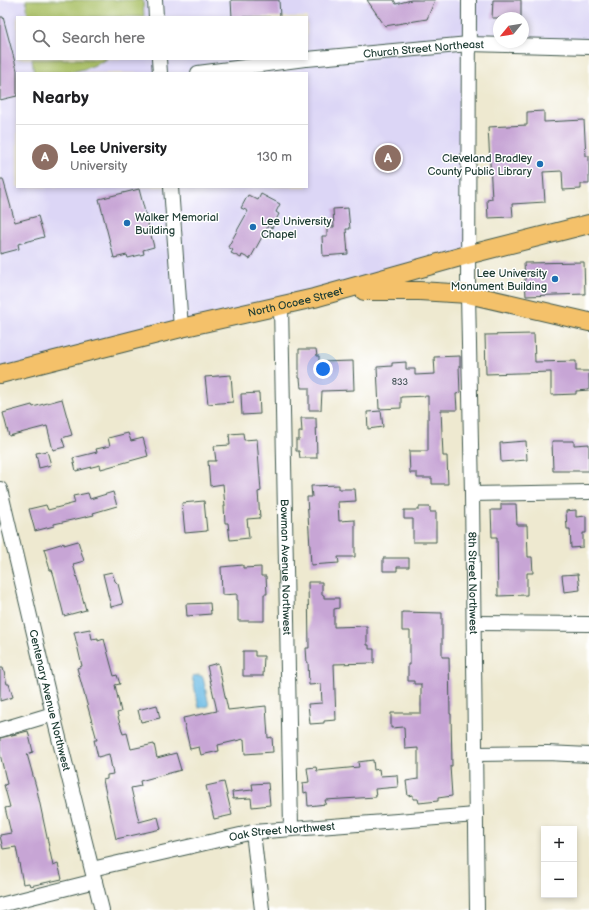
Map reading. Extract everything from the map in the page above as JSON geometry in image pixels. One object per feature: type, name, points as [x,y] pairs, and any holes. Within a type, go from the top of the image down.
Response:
[{"type":"main road","name":"North Ocoee Street","points":[[0,374],[181,328],[314,298],[467,255],[589,224]]},
{"type":"main road","points":[[314,298],[369,291],[419,291],[468,294],[589,322]]},
{"type":"street","points":[[155,0],[156,16]]},
{"type":"street","name":"8th Street Northwest","points":[[469,0],[467,255],[474,624],[477,910]]},
{"type":"street","name":"Church Street Northeast","points":[[308,59],[469,44],[589,47]]},
{"type":"street","points":[[159,60],[160,72]]},
{"type":"street","name":"Church Street Northeast","points":[[206,72],[298,60]]},
{"type":"street","points":[[171,188],[181,328]]},
{"type":"street","name":"Bowman Avenue Northwest","points":[[281,306],[291,828]]},
{"type":"street","name":"Centenary Avenue Northwest","points":[[0,489],[53,714],[102,910]]},
{"type":"street","points":[[472,494],[589,492]]},
{"type":"street","points":[[474,624],[589,624]]},
{"type":"street","points":[[0,730],[53,714]]},
{"type":"street","points":[[475,754],[547,753],[589,755]]},
{"type":"street","name":"Oak Street Northwest","points":[[0,905],[93,875],[253,832],[476,815]]},
{"type":"street","points":[[253,832],[262,910]]},
{"type":"shaded area","points":[[0,0],[589,0],[589,48],[529,46],[529,12],[493,12],[493,45],[469,44],[467,255],[0,370]]},
{"type":"green space","points":[[26,0],[143,0],[144,16],[28,16]]},
{"type":"green space","points":[[32,60],[105,60],[88,68],[71,72],[34,72]]},
{"type":"water","points":[[199,675],[203,677],[209,706],[199,708],[192,676]]},
{"type":"building","points":[[231,0],[279,0],[280,16],[232,16]]},
{"type":"building","points":[[367,0],[394,0],[396,4],[411,0],[435,0],[427,19],[385,26]]},
{"type":"building","points":[[493,0],[521,0],[521,12],[493,12],[492,18]]},
{"type":"building","points":[[0,17],[3,17],[17,72],[16,96],[0,100]]},
{"type":"building","name":"Cleveland Bradley County Public Library","points":[[544,111],[544,122],[584,120],[586,156],[589,156],[589,184],[581,184],[581,189],[563,190],[562,171],[543,172],[545,202],[512,204],[513,217],[488,218],[487,200],[492,199],[488,127],[527,125],[527,112]]},
{"type":"building","points":[[0,179],[3,179],[15,222],[38,216],[44,237],[18,244],[19,249],[0,254]]},
{"type":"building","name":"Walker Memorial Building","points":[[139,189],[154,247],[143,250],[144,254],[128,258],[127,255],[114,258],[99,199]]},
{"type":"building","name":"Lee University Chapel","points":[[261,194],[280,204],[276,212],[279,214],[272,228],[268,226],[250,259],[242,255],[241,258],[231,253],[233,250],[228,247],[248,211],[241,208],[248,195],[258,200]]},
{"type":"building","points":[[348,208],[350,229],[346,229],[348,254],[323,256],[322,236],[327,236],[327,227],[334,227],[333,209]]},
{"type":"building","name":"Lee University Monument Building","points":[[584,262],[585,294],[526,296],[524,263]]},
{"type":"building","points":[[534,334],[535,362],[576,361],[576,371],[589,371],[589,390],[576,391],[576,394],[551,395],[551,372],[486,374],[485,335]]},
{"type":"building","points":[[299,349],[316,349],[317,356],[319,356],[319,362],[353,361],[354,390],[322,391],[321,410],[309,410],[309,388],[301,388],[299,378]]},
{"type":"building","points":[[460,356],[460,393],[456,394],[457,410],[441,410],[443,456],[447,456],[448,484],[432,484],[432,478],[417,478],[417,473],[410,473],[409,451],[428,451],[428,396],[401,397],[401,408],[379,409],[377,367],[392,366],[392,363],[406,362],[406,369],[415,369],[415,375],[435,374],[434,357]]},
{"type":"building","points":[[231,375],[233,402],[208,404],[205,377]]},
{"type":"building","points":[[259,393],[260,414],[242,415],[241,394]]},
{"type":"building","points":[[62,399],[72,435],[62,438],[65,447],[53,450],[47,426],[9,436],[3,413]]},
{"type":"building","points":[[381,411],[383,427],[368,429],[367,412]]},
{"type":"building","points":[[301,418],[316,418],[317,458],[300,458],[299,451],[296,451],[296,440],[299,440],[299,432],[302,432]]},
{"type":"building","points":[[128,433],[131,441],[143,438],[148,456],[101,469],[100,465],[76,471],[73,458],[97,452],[96,449],[110,446],[108,438]]},
{"type":"building","points":[[243,433],[244,440],[257,439],[261,491],[258,492],[260,518],[247,519],[249,538],[230,540],[228,523],[225,523],[223,484],[210,486],[208,461],[216,461],[214,446],[230,445],[229,434]]},
{"type":"building","points":[[526,441],[527,460],[501,462],[500,443]]},
{"type":"building","points":[[552,441],[574,441],[574,445],[589,444],[589,471],[553,471]]},
{"type":"building","points":[[47,451],[51,465],[39,468],[36,453]]},
{"type":"building","points":[[339,485],[339,489],[355,489],[356,501],[338,502],[339,521],[355,520],[355,557],[338,557],[339,563],[311,565],[307,497],[312,497],[311,486]]},
{"type":"building","points":[[113,492],[117,506],[93,513],[94,515],[54,524],[54,526],[35,531],[29,509],[46,505],[48,510],[75,503],[73,496],[88,493],[90,499]]},
{"type":"building","points":[[204,501],[207,531],[185,533],[182,503]]},
{"type":"building","points":[[501,504],[516,504],[517,525],[527,525],[528,557],[532,557],[533,573],[527,573],[527,595],[498,596],[497,537],[492,537],[491,510],[501,510]]},
{"type":"building","points":[[419,507],[430,507],[430,512],[436,512],[436,542],[413,542],[413,519],[404,519],[404,510],[419,510]]},
{"type":"building","points":[[576,510],[576,517],[586,516],[586,533],[583,533],[583,547],[571,548],[570,529],[567,529],[566,511]]},
{"type":"building","points":[[78,541],[84,561],[73,564],[86,610],[64,616],[54,576],[52,570],[50,570],[44,549],[64,543],[64,545]]},
{"type":"building","points":[[383,558],[409,558],[409,567],[397,567],[397,571],[383,571]]},
{"type":"building","points":[[243,565],[243,568],[261,567],[261,576],[266,576],[267,594],[264,594],[264,621],[238,621],[237,594],[222,595],[221,567]]},
{"type":"building","points":[[112,572],[115,581],[118,584],[123,604],[111,607],[103,574]]},
{"type":"building","points":[[578,574],[580,590],[564,592],[562,575]]},
{"type":"building","points":[[308,582],[322,582],[322,595],[324,595],[324,598],[339,598],[339,608],[334,609],[334,627],[367,626],[367,645],[369,645],[369,649],[374,649],[374,663],[334,664],[336,720],[310,724],[308,704],[322,703],[321,684],[309,685],[306,648],[309,648]]},
{"type":"building","points":[[210,603],[211,614],[187,616],[186,604]]},
{"type":"building","points":[[402,612],[442,613],[442,657],[449,657],[452,766],[450,766],[452,796],[438,798],[438,801],[419,803],[418,799],[413,799],[413,795],[408,796],[406,781],[418,779],[418,748],[405,749],[404,727],[391,728],[391,713],[421,713],[421,684],[414,684],[414,681],[408,681],[408,664],[410,664],[410,631],[402,631]]},
{"type":"building","points":[[90,629],[92,639],[98,638],[98,641],[104,639],[114,676],[117,675],[120,684],[115,685],[121,712],[117,713],[123,734],[127,733],[131,749],[154,744],[157,758],[176,753],[181,770],[140,781],[141,786],[131,788],[139,822],[158,817],[161,829],[116,839],[103,780],[107,779],[107,775],[113,774],[109,754],[98,757],[94,740],[97,740],[77,668],[82,666],[74,632]]},
{"type":"building","points":[[243,651],[255,651],[255,656],[264,656],[263,676],[243,676]]},
{"type":"building","points":[[218,663],[228,710],[266,706],[268,738],[272,737],[273,752],[245,754],[244,739],[218,745],[219,751],[201,755],[199,747],[190,749],[183,718],[217,711],[207,666]]},
{"type":"building","points":[[0,668],[3,668],[7,684],[9,684],[13,697],[0,701]]},
{"type":"building","points":[[157,705],[160,718],[141,722],[138,710]]},
{"type":"building","points":[[28,731],[33,752],[27,754],[37,790],[53,866],[58,864],[62,879],[30,886],[29,883],[23,884],[16,847],[3,849],[0,836],[11,833],[5,808],[10,807],[4,785],[7,784],[0,754],[0,738]]},
{"type":"building","points":[[373,760],[374,770],[379,769],[380,776],[397,775],[398,787],[375,789],[376,797],[325,800],[326,804],[308,806],[307,792],[304,793],[303,783],[309,782],[307,768],[316,767],[317,771],[359,767],[358,762]]},
{"type":"building","points":[[224,782],[232,815],[214,819],[206,786]]},
{"type":"building","points":[[268,783],[270,805],[252,807],[251,798],[233,799],[232,792],[253,790],[252,784]]},
{"type":"place","name":"Lee University","points":[[388,158]]},
{"type":"place","name":"Cleveland Bradley County Public Library","points":[[540,164]]},
{"type":"place","name":"Walker Memorial Building","points":[[127,223]]},
{"type":"place","name":"Lee University Chapel","points":[[253,227]]},
{"type":"place","name":"Lee University Monument Building","points":[[555,279]]}]
